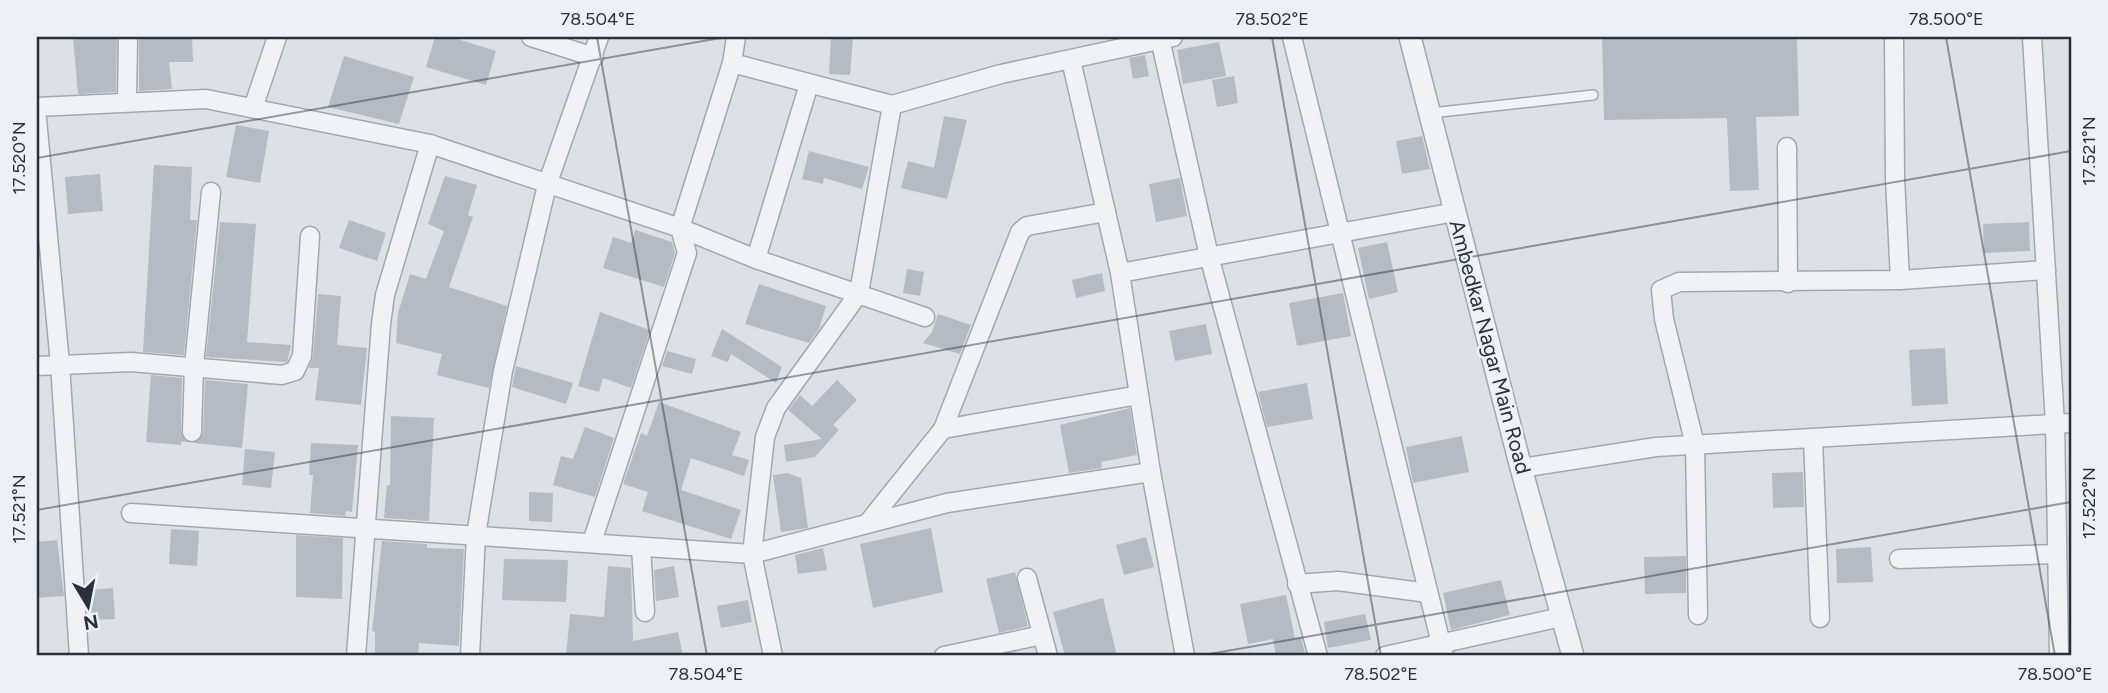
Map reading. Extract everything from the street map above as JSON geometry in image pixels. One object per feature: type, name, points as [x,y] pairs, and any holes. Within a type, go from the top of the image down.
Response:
[{"type":"street","points":[[127,101],[128,37]]},
{"type":"street","points":[[253,108],[277,37]]},
{"type":"street","points":[[531,37],[594,57]]},
{"type":"street","points":[[470,656],[476,535],[503,371],[547,185],[599,37]]},
{"type":"street","points":[[592,542],[687,253],[680,228],[732,63],[736,37]]},
{"type":"street","points":[[1292,37],[1442,650]]},
{"type":"street","name":"Ambedkar Nagar Main Road","points":[[1410,37],[1521,468],[1573,656]]},
{"type":"street","points":[[1894,37],[1895,178],[1900,280]]},
{"type":"street","points":[[2032,37],[2046,270],[2063,423],[2057,554],[2059,656]]},
{"type":"street","points":[[732,63],[891,105],[1002,74],[1071,60],[1123,41],[1167,38],[1209,256],[1318,656]]},
{"type":"street","points":[[1071,60],[1120,273],[1151,472],[1185,656]]},
{"type":"street","points":[[756,259],[809,84]]},
{"type":"street","points":[[37,107],[206,99],[430,145],[680,228],[756,259],[925,317]]},
{"type":"street","points":[[773,656],[752,554],[765,437],[776,408],[859,293],[891,105]]},
{"type":"street","points":[[37,119],[60,364],[79,656]]},
{"type":"street","points":[[356,656],[386,295],[430,145]]},
{"type":"street","points":[[1787,147],[1788,283]]},
{"type":"street","points":[[192,432],[194,366],[211,191]]},
{"type":"street","points":[[867,524],[943,429],[1020,232],[1027,226],[1106,212]]},
{"type":"street","points":[[1120,273],[1454,212]]},
{"type":"street","points":[[37,366],[194,366],[282,375],[295,371],[302,356],[310,236]]},
{"type":"street","points":[[1698,615],[1695,445],[1664,319],[1661,290],[1679,282],[1900,280],[2046,270]]},
{"type":"street","points":[[943,429],[1139,395]]},
{"type":"street","points":[[1521,468],[1656,447],[2063,423]]},
{"type":"street","points":[[1813,438],[1820,618]]},
{"type":"street","points":[[131,513],[752,554],[947,503],[1151,472]]},
{"type":"street","points":[[641,547],[645,611]]},
{"type":"street","points":[[1899,559],[2057,554]]},
{"type":"street","points":[[1027,578],[1048,656]]},
{"type":"street","points":[[1297,584],[1338,581],[1428,593]]},
{"type":"street","points":[[1385,656],[1442,650],[1561,617]]},
{"type":"street","points":[[944,656],[1042,635]]},
{"type":"lane","points":[[1429,113],[1593,95]]},
{"type":"building","points":[[73,37],[117,37],[116,92],[78,94]]},
{"type":"building","points":[[139,37],[192,37],[193,62],[169,62],[172,89],[139,91]]},
{"type":"building","points":[[435,37],[451,37],[496,51],[486,85],[426,67]]},
{"type":"building","points":[[831,37],[853,37],[850,75],[829,74]]},
{"type":"building","points":[[1602,37],[1797,37],[1799,116],[1756,117],[1759,190],[1730,191],[1727,118],[1604,120]]},
{"type":"building","points":[[1219,42],[1226,76],[1183,84],[1177,50]]},
{"type":"building","points":[[1145,55],[1149,76],[1133,79],[1129,58]]},
{"type":"building","points":[[344,56],[414,77],[399,124],[328,107]]},
{"type":"building","points":[[1234,76],[1238,103],[1217,107],[1212,80]]},
{"type":"building","points":[[944,116],[967,120],[947,199],[901,188],[908,161],[934,168]]},
{"type":"building","points":[[236,125],[269,131],[260,183],[226,177]]},
{"type":"building","points":[[1422,136],[1430,169],[1402,174],[1396,141]]},
{"type":"building","points":[[809,151],[869,167],[862,189],[824,178],[823,184],[802,179]]},
{"type":"building","points":[[154,165],[192,167],[190,220],[197,220],[184,355],[143,352]]},
{"type":"building","points":[[100,174],[103,211],[68,214],[65,177]]},
{"type":"building","points":[[445,176],[477,185],[468,215],[473,217],[449,287],[507,306],[489,388],[437,375],[442,354],[396,343],[398,313],[410,274],[426,279],[444,231],[428,224]]},
{"type":"building","points":[[1180,178],[1187,216],[1156,222],[1149,184]]},
{"type":"building","points":[[349,220],[386,233],[377,261],[339,248]]},
{"type":"building","points":[[220,222],[256,224],[247,342],[291,345],[287,362],[206,357]]},
{"type":"building","points":[[2029,222],[2030,251],[1984,253],[1983,224]]},
{"type":"building","points":[[635,230],[672,242],[675,253],[664,287],[603,268],[613,237],[631,243]]},
{"type":"building","points":[[1387,242],[1398,292],[1369,299],[1358,248]]},
{"type":"building","points":[[907,269],[924,272],[920,296],[903,293]]},
{"type":"building","points":[[1102,273],[1105,291],[1076,298],[1072,280]]},
{"type":"building","points":[[759,284],[826,306],[819,329],[809,343],[745,324]]},
{"type":"building","points":[[1343,293],[1351,336],[1297,346],[1289,303]]},
{"type":"building","points":[[318,294],[341,296],[337,345],[367,348],[361,405],[315,400],[319,368],[309,368],[313,357]]},
{"type":"building","points":[[600,312],[650,330],[631,388],[603,378],[599,392],[578,386]]},
{"type":"building","points":[[938,314],[971,325],[960,354],[923,343],[932,332]]},
{"type":"building","points":[[1206,324],[1212,354],[1175,361],[1169,331]]},
{"type":"building","points":[[722,329],[782,367],[776,383],[731,354],[728,362],[711,356]]},
{"type":"building","points":[[1945,348],[1948,404],[1912,406],[1909,350]]},
{"type":"building","points":[[667,351],[696,359],[692,374],[662,366]]},
{"type":"building","points":[[516,366],[573,383],[566,404],[512,387]]},
{"type":"building","points":[[151,375],[182,378],[181,432],[188,442],[181,442],[181,445],[146,442]]},
{"type":"building","points":[[205,380],[248,384],[242,448],[194,443],[203,433]]},
{"type":"building","points":[[837,380],[857,400],[833,425],[839,430],[815,457],[786,462],[784,445],[822,439],[788,410],[800,395],[812,406]]},
{"type":"building","points":[[1307,383],[1313,419],[1267,427],[1258,392]]},
{"type":"building","points":[[659,402],[741,432],[732,455],[749,460],[744,476],[691,458],[681,490],[741,510],[731,539],[642,511],[648,492],[623,484],[641,433],[647,436]]},
{"type":"building","points":[[1130,408],[1137,455],[1101,462],[1102,468],[1069,473],[1060,425]]},
{"type":"building","points":[[391,416],[434,418],[429,521],[384,518],[387,485],[390,485]]},
{"type":"building","points":[[585,427],[614,438],[595,497],[553,485],[561,456],[573,459]]},
{"type":"building","points":[[1462,436],[1469,472],[1413,483],[1406,447]]},
{"type":"building","points":[[311,443],[358,445],[352,512],[346,511],[345,516],[310,513],[313,475],[309,475]]},
{"type":"building","points":[[245,449],[275,452],[271,488],[242,485]]},
{"type":"building","points":[[1803,472],[1804,507],[1773,508],[1772,473]]},
{"type":"building","points":[[787,473],[801,478],[808,528],[781,532],[773,475]]},
{"type":"building","points":[[529,492],[553,493],[552,522],[529,521]]},
{"type":"building","points":[[931,528],[943,592],[873,608],[860,544]]},
{"type":"building","points":[[171,529],[199,531],[197,566],[169,564]]},
{"type":"building","points":[[296,535],[343,538],[342,599],[296,597]]},
{"type":"building","points":[[1146,537],[1154,567],[1124,575],[1116,545]]},
{"type":"building","points":[[57,540],[64,596],[37,598],[37,542]]},
{"type":"building","points":[[382,541],[427,544],[427,548],[464,549],[459,646],[419,643],[418,656],[375,656],[375,632],[372,631]]},
{"type":"building","points":[[1871,547],[1873,582],[1837,583],[1836,549]]},
{"type":"building","points":[[823,548],[827,570],[798,574],[795,555]]},
{"type":"building","points":[[1686,556],[1686,593],[1645,594],[1644,557]]},
{"type":"building","points":[[504,559],[568,560],[566,602],[502,600]]},
{"type":"building","points":[[608,566],[631,568],[633,641],[678,632],[683,656],[566,656],[570,614],[604,617]]},
{"type":"building","points":[[674,566],[679,597],[656,601],[654,570]]},
{"type":"building","points":[[1015,572],[1028,626],[999,633],[986,579]]},
{"type":"building","points":[[1501,580],[1510,615],[1451,630],[1443,593]]},
{"type":"building","points":[[113,588],[115,619],[92,620],[90,590]]},
{"type":"building","points":[[1286,595],[1295,638],[1301,637],[1305,653],[1301,656],[1276,656],[1273,639],[1248,644],[1240,604]]},
{"type":"building","points":[[1103,598],[1117,656],[1065,656],[1053,612]]},
{"type":"building","points":[[748,600],[752,622],[721,628],[717,606]]},
{"type":"building","points":[[1365,614],[1371,640],[1328,648],[1324,622]]}]
